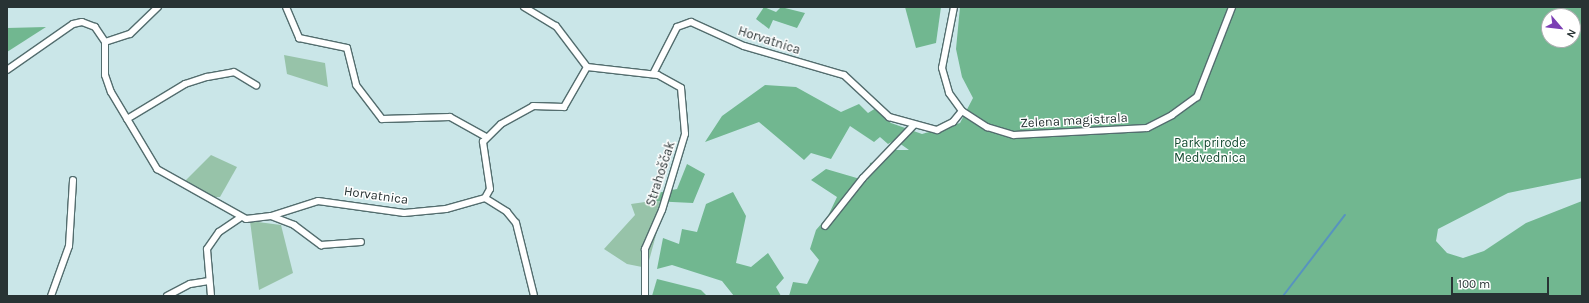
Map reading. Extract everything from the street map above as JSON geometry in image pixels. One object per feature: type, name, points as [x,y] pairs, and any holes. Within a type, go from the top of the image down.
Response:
[{"type":"street","points":[[105,42],[130,34],[158,7]]},
{"type":"street","points":[[286,7],[293,30],[299,38],[347,48],[356,85],[375,112],[386,120],[450,117],[486,137]]},
{"type":"street","points":[[524,7],[556,26],[587,67],[652,74]]},
{"type":"street","name":"Zelena magistrala","points":[[954,7],[942,68],[949,93],[962,111],[987,127],[1014,135],[1147,128],[1197,97],[1232,7]]},
{"type":"street","points":[[7,70],[78,22],[95,28],[105,42],[107,83],[127,119],[162,173],[240,218],[219,232],[209,244],[209,280],[211,296]]},
{"type":"street","name":"Horvatnica","points":[[652,74],[676,27],[690,22],[744,46],[844,76],[889,117],[937,130],[953,122],[962,111]]},
{"type":"street","points":[[534,296],[516,223],[507,212],[486,198],[490,189],[483,145],[486,137],[500,124],[533,106],[564,107],[587,67]]},
{"type":"street","points":[[127,119],[185,84],[207,77],[234,72],[256,85]]},
{"type":"street","name":"Strahoščak","points":[[645,296],[645,249],[662,210],[685,134],[681,88],[652,74]]},
{"type":"street","points":[[825,226],[863,178],[914,125]]},
{"type":"street","points":[[51,296],[69,246],[73,180]]},
{"type":"street","name":"Horvatnica","points":[[240,218],[271,216],[318,201],[404,213],[446,209],[486,198]]},
{"type":"street","name":"Horvatnica","points":[[271,216],[294,225],[321,245],[361,242]]},
{"type":"street","points":[[167,296],[190,284],[209,280]]},
{"type":"green space","points":[[764,7],[776,12],[781,7],[805,13],[797,28],[773,20],[769,29],[756,19]]},
{"type":"green space","points":[[905,7],[941,7],[936,43],[916,48]]},
{"type":"green space","name":"Park prirode Medvednica","points":[[960,7],[1582,7],[1582,178],[1508,193],[1438,229],[1436,241],[1447,253],[1463,258],[1484,251],[1526,223],[1582,201],[1582,296],[789,296],[793,282],[807,284],[819,260],[810,249],[816,230],[828,216],[837,197],[811,180],[826,169],[867,181],[870,163],[878,161],[887,150],[909,150],[895,140],[888,144],[880,137],[874,142],[850,126],[831,159],[811,153],[804,160],[759,122],[705,142],[722,116],[765,85],[796,87],[841,112],[859,104],[868,113],[876,108],[891,123],[922,134],[960,123],[973,98],[962,77],[956,49]]},
{"type":"green space","points":[[46,27],[7,52],[7,28]]},
{"type":"green space","points":[[284,55],[325,63],[328,87],[287,74]]},
{"type":"green space","points":[[211,155],[237,167],[220,197],[209,197],[183,183]]},
{"type":"green space","points":[[687,164],[705,174],[693,203],[652,201],[652,194],[677,189]]},
{"type":"green space","points":[[733,192],[746,216],[736,263],[751,267],[768,253],[784,278],[776,287],[781,296],[734,296],[722,281],[672,265],[657,269],[663,238],[679,244],[682,229],[697,232],[706,204]]},
{"type":"green space","points":[[652,201],[665,202],[647,268],[627,264],[604,249],[635,215],[631,204]]},
{"type":"green space","points":[[250,221],[281,225],[293,273],[259,290]]},
{"type":"green space","points":[[657,279],[701,290],[707,296],[652,296]]},
{"type":"waterway","points":[[1283,296],[1345,215]]}]
